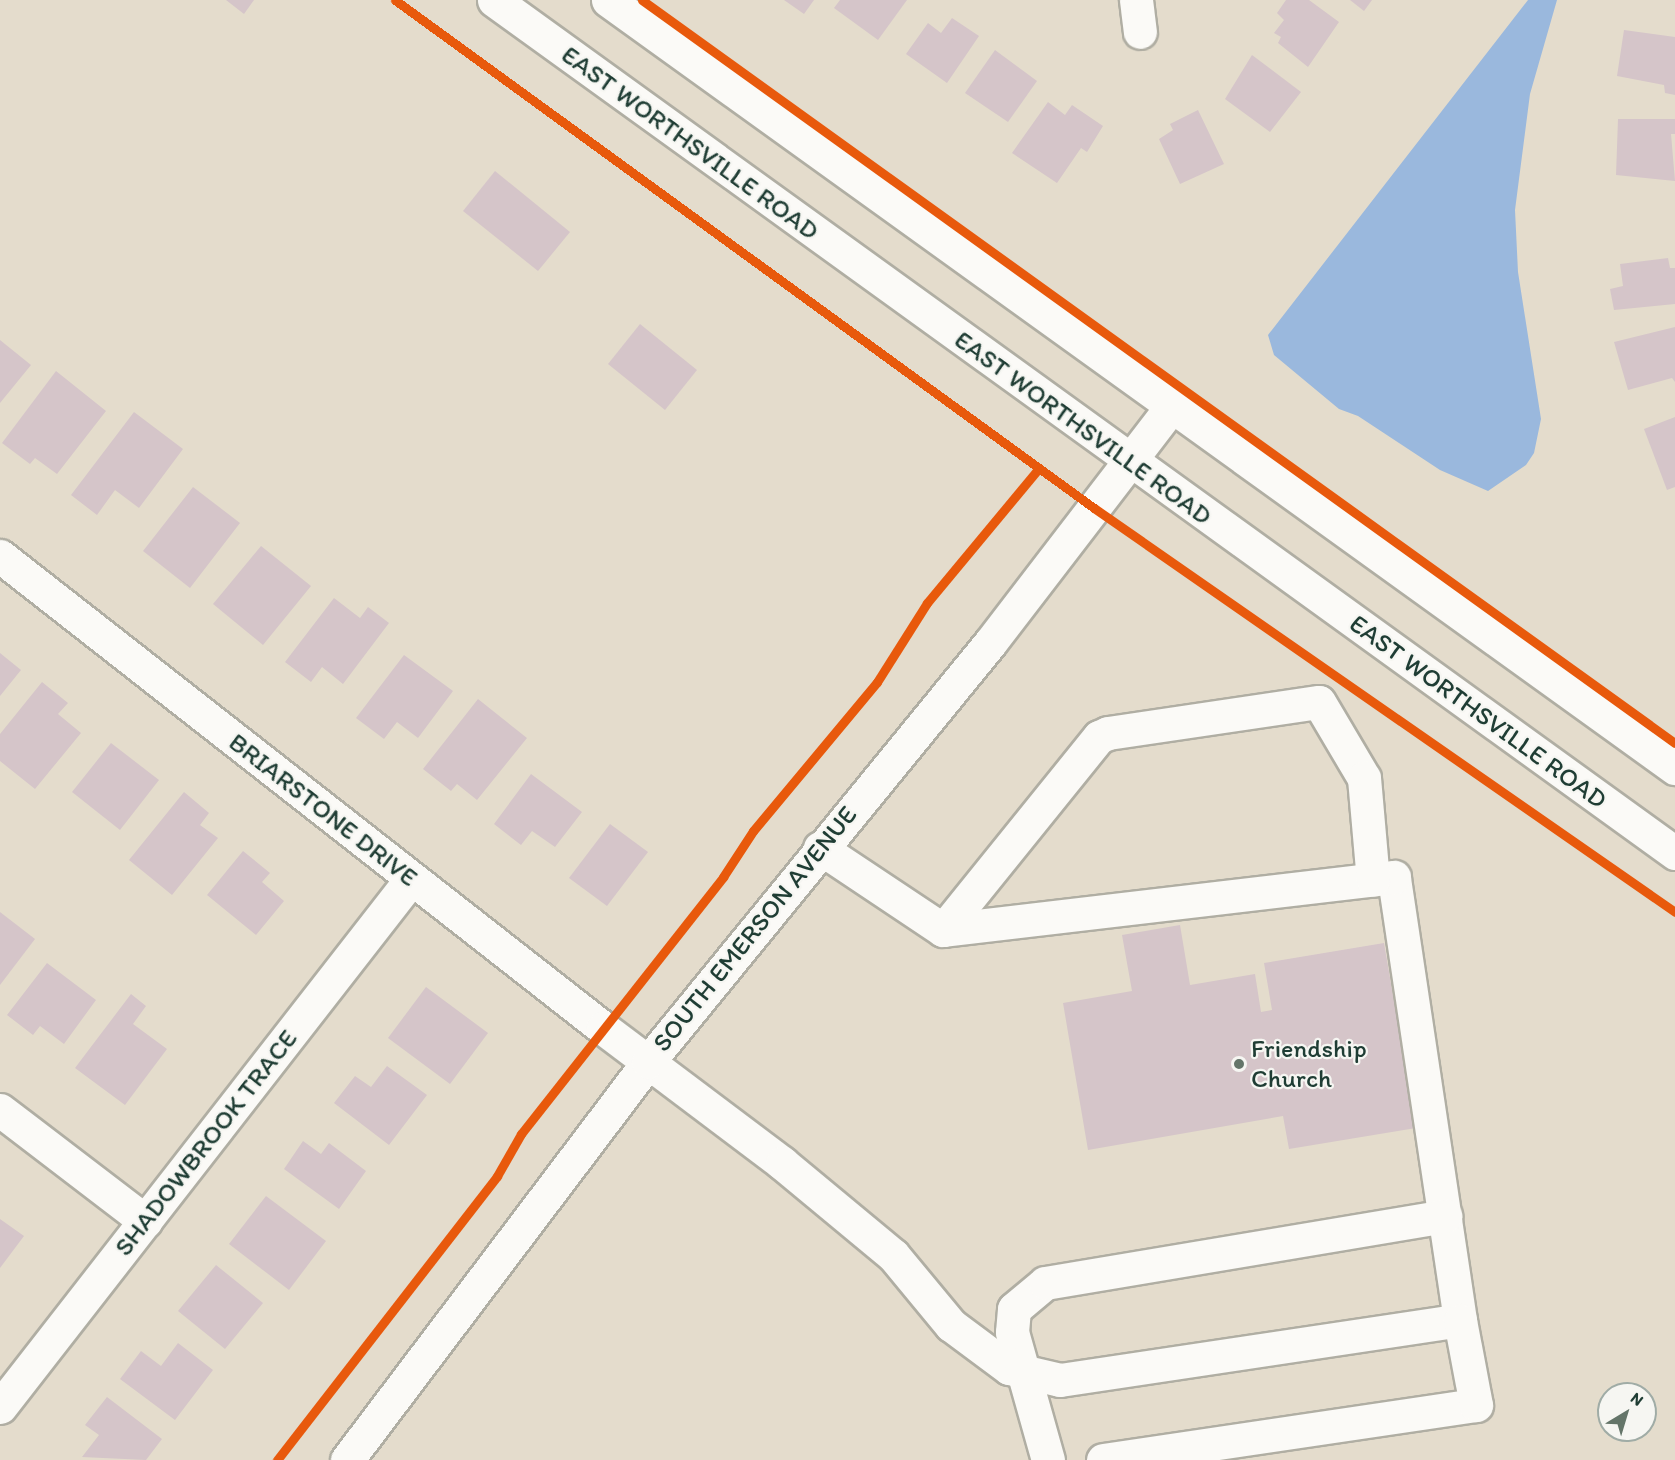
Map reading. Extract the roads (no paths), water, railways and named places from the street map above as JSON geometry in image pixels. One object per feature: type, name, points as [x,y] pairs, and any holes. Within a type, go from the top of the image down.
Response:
[{"type":"street","name":"EAST WORTHSVILLE ROAD","points":[[494,0],[1129,462],[1675,853]]},
{"type":"street","points":[[608,0],[1675,768]]},
{"type":"street","name":"SOUTH EMERSON AVENUE","points":[[347,1460],[648,1062],[820,848],[990,644],[1172,406]]},
{"type":"street","name":"BRIARSTONE DRIVE","points":[[0,556],[411,879],[782,1163],[893,1255],[951,1325],[1009,1368],[1024,1374],[1060,1380],[1460,1320]]},
{"type":"street","points":[[943,930],[1100,738],[1108,732],[1319,702],[1364,778],[1373,880]]},
{"type":"street","points":[[820,848],[943,930],[1394,877],[1460,1320],[1476,1405],[1103,1460]]},
{"type":"street","name":"SHADOWBROOK TRACE","points":[[0,1407],[411,879]]},
{"type":"street","points":[[0,1110],[145,1221]]},
{"type":"street","points":[[1048,1460],[1012,1332],[1014,1309],[1044,1283],[1445,1216]]},
{"type":"water","points":[[1528,0],[1557,0],[1530,94],[1515,210],[1518,272],[1541,419],[1534,453],[1526,465],[1488,491],[1440,470],[1358,416],[1339,409],[1274,355],[1268,335]]},
{"type":"place","name":"Friendship Church","points":[[1239,1064]]}]
